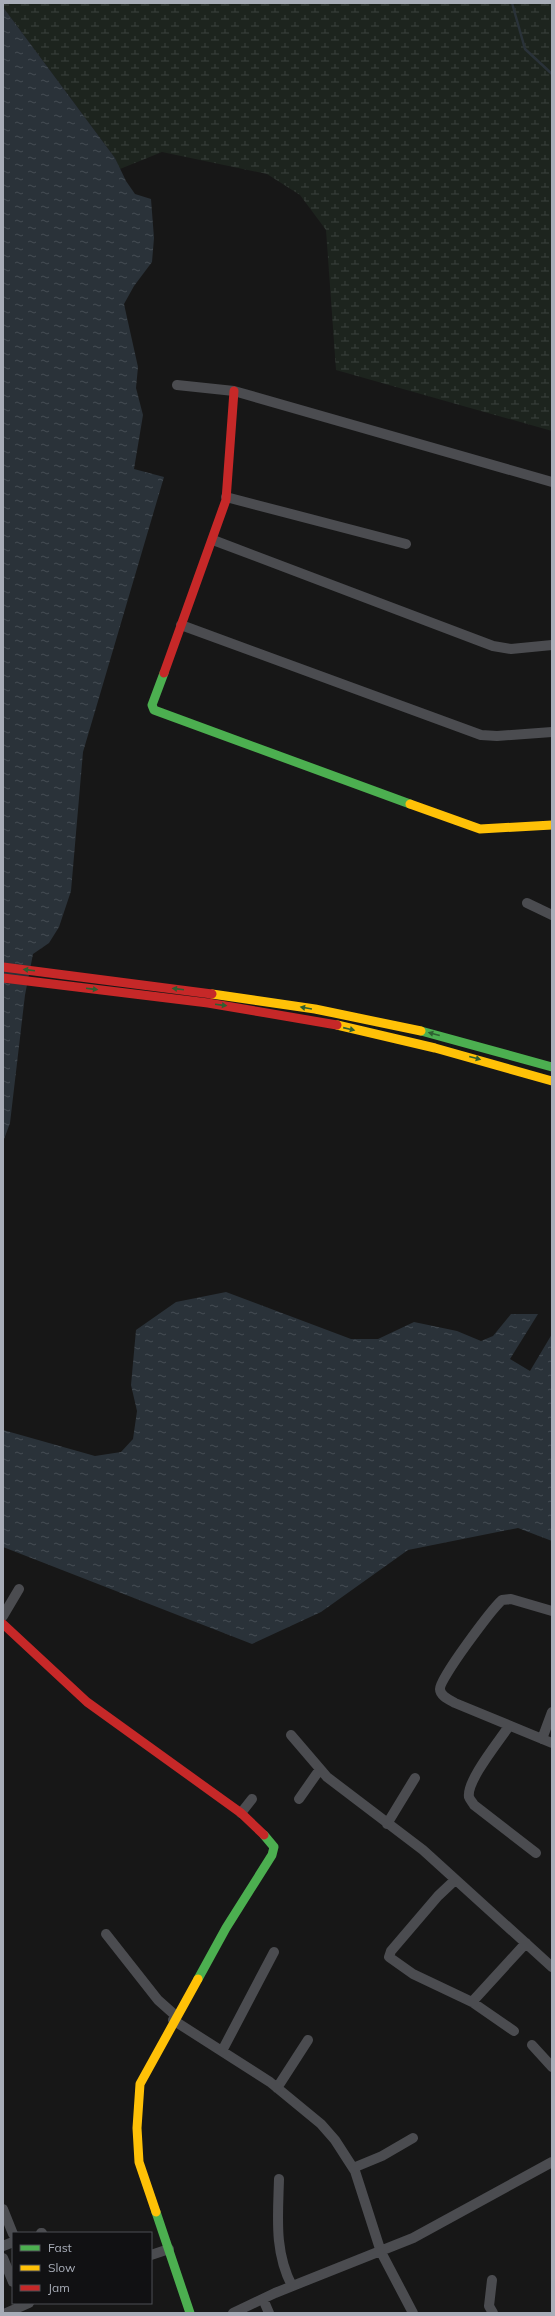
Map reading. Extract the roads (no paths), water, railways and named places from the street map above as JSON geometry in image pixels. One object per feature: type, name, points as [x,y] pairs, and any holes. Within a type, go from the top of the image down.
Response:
[{"type":"street","points":[[177,386],[234,391],[552,482]]},
{"type":"street","points":[[234,391],[226,497],[213,540],[152,704],[154,710],[480,829],[552,824]]},
{"type":"street","points":[[226,497],[406,544]]},
{"type":"street","points":[[213,540],[493,646],[511,649],[552,645]]},
{"type":"street","points":[[181,625],[481,735],[497,736],[552,732]]},
{"type":"street","points":[[527,903],[552,916]]},
{"type":"street","points":[[3,967],[233,996],[360,1017],[426,1032],[552,1067]]},
{"type":"street","points":[[3,978],[237,1007],[303,1018],[432,1047],[552,1081]]},
{"type":"street","points":[[3,1616],[19,1589]]},
{"type":"street","points":[[552,1610],[511,1599],[502,1600],[450,1666],[439,1690],[442,1694],[455,1703],[552,1743]]},
{"type":"street","points":[[3,1624],[87,1702],[242,1813],[274,1847],[272,1855],[226,1928],[175,2018],[140,2084],[137,2128],[139,2162],[145,2186],[169,2249],[190,2313]]},
{"type":"street","points":[[542,1739],[552,1712]]},
{"type":"street","points":[[509,1726],[476,1775],[470,1787],[469,1797],[474,1806],[536,1853]]},
{"type":"street","points":[[291,1735],[320,1770],[387,1824],[423,1850],[552,1967]]},
{"type":"street","points":[[299,1799],[320,1770]]},
{"type":"street","points":[[387,1824],[415,1778]]},
{"type":"street","points":[[242,1813],[252,1799]]},
{"type":"street","points":[[455,1880],[420,1917],[391,1951],[389,1957],[413,1974],[472,2002],[514,2031]]},
{"type":"street","points":[[106,1934],[158,2000],[175,2018],[277,2088],[321,2124],[335,2140],[353,2168],[380,2252],[413,2313]]},
{"type":"street","points":[[472,2002],[526,1943]]},
{"type":"street","points":[[222,2051],[274,1952]]},
{"type":"street","points":[[277,2088],[308,2040]]},
{"type":"street","points":[[532,2045],[552,2067]]},
{"type":"street","points":[[353,2168],[382,2156],[413,2138]]},
{"type":"street","points":[[233,2313],[292,2286],[380,2252],[456,2216],[552,2162]]},
{"type":"street","points":[[279,2179],[279,2250],[283,2268],[292,2286]]},
{"type":"street","points":[[3,2209],[12,2232]]},
{"type":"street","points":[[152,2255],[169,2249]]},
{"type":"street","points":[[3,2258],[12,2280]]},
{"type":"street","points":[[492,2280],[489,2306],[493,2313]]},
{"type":"street","points":[[263,2299],[269,2313]]},
{"type":"street","points":[[6,2313],[26,2304]]},
{"type":"water","points":[[3,7],[115,158],[126,181],[135,194],[151,199],[154,238],[152,262],[134,286],[124,304],[138,367],[136,388],[143,415],[134,469],[164,477],[83,752],[71,891],[59,927],[49,943],[33,954],[25,995],[10,1123],[3,1142]]},
{"type":"water","points":[[226,1292],[351,1339],[378,1339],[414,1322],[457,1331],[481,1341],[493,1336],[511,1314],[538,1314],[510,1359],[530,1371],[552,1334],[552,1541],[518,1528],[408,1550],[321,1612],[252,1644],[3,1547],[3,1430],[95,1456],[121,1452],[133,1439],[137,1411],[131,1385],[136,1330],[176,1302]]},
{"type":"waterway","points":[[512,3],[525,49],[552,74]]}]
